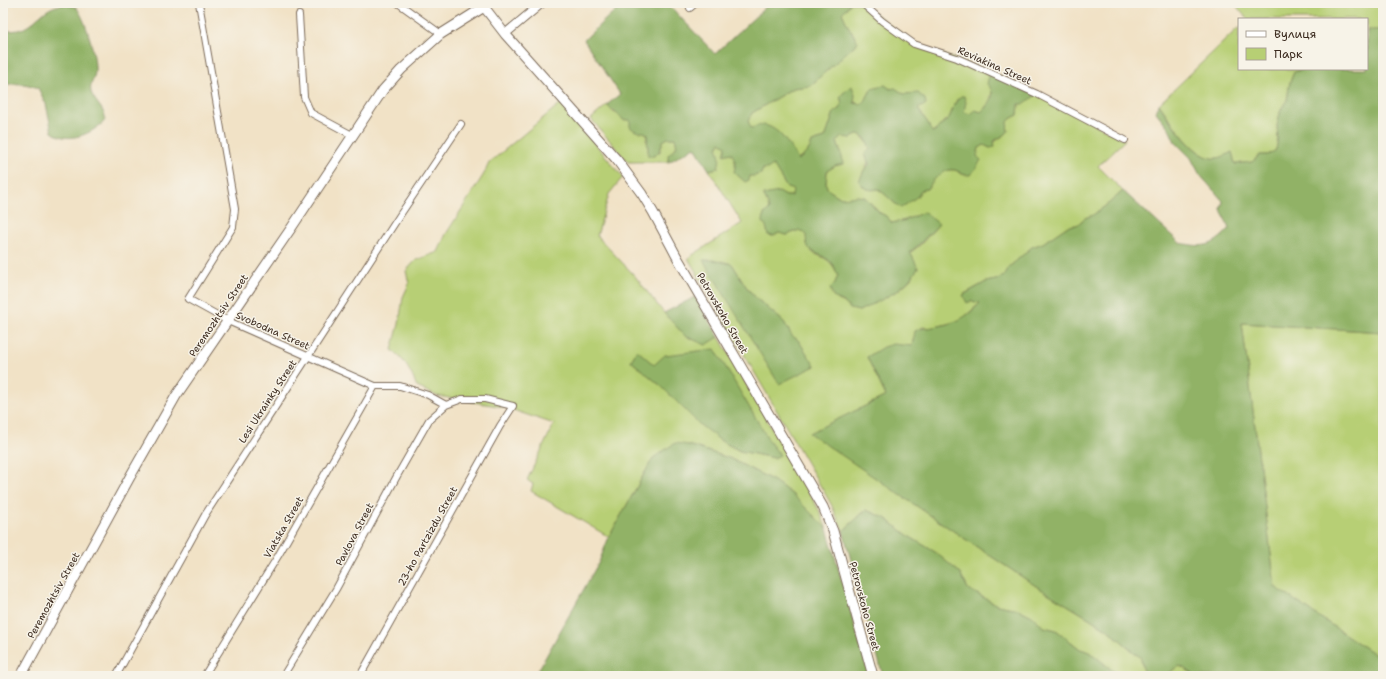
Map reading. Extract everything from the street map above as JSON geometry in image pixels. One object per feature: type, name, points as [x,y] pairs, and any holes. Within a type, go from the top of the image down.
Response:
[{"type":"main road","name":"Peremozhtsiv Street","points":[[20,676],[176,396],[292,227],[383,90],[401,70],[442,34],[483,5]]},
{"type":"main road","name":"Petrovskoho Street","points":[[483,5],[506,34],[617,160],[654,212],[677,257],[823,507],[833,531],[873,676]]},
{"type":"street","name":"Svobodna Street","points":[[199,3],[235,209],[233,227],[188,299],[228,321],[375,386],[400,386],[428,395],[446,404]]},
{"type":"street","points":[[398,3],[442,34]]},
{"type":"street","points":[[506,34],[542,3]]},
{"type":"street","points":[[690,8],[696,3]]},
{"type":"street","name":"Reviakina Street","points":[[862,3],[882,21],[914,44],[957,58],[1031,91],[1125,140]]},
{"type":"street","points":[[299,15],[304,97],[308,108],[311,113],[352,135]]},
{"type":"street","name":"Lesi Ukrainky Street","points":[[116,676],[205,515],[461,124]]},
{"type":"street","name":"Viatska Street","points":[[204,676],[278,556],[375,386]]},
{"type":"street","name":"23-ho Partzizdu Street","points":[[360,676],[488,446],[513,406],[485,399],[462,399],[446,404]]},
{"type":"street","name":"Pavlova Street","points":[[283,676],[336,589],[429,420],[446,404]]},
{"type":"green space","points":[[629,3],[667,3],[715,54],[770,3],[851,3],[842,13],[858,42],[810,86],[793,88],[752,113],[748,121],[751,128],[763,125],[775,129],[784,138],[798,160],[807,152],[812,142],[825,138],[834,112],[839,109],[842,103],[840,97],[852,86],[855,95],[854,103],[860,104],[865,101],[872,88],[885,85],[890,89],[895,88],[904,94],[918,93],[925,99],[926,104],[918,109],[930,126],[932,132],[936,131],[949,118],[961,96],[964,96],[966,102],[964,112],[970,114],[975,110],[981,112],[988,105],[992,98],[992,91],[987,84],[989,76],[985,70],[1037,94],[1025,104],[1019,104],[1018,115],[1009,121],[1007,125],[1008,131],[1006,134],[994,141],[995,147],[990,148],[984,145],[979,148],[977,156],[981,160],[970,175],[963,174],[955,170],[946,171],[935,179],[927,189],[921,190],[918,196],[901,208],[878,189],[867,189],[859,181],[864,170],[869,164],[865,154],[870,148],[865,138],[859,134],[851,138],[841,137],[837,142],[843,164],[835,166],[827,171],[826,183],[827,188],[830,191],[841,198],[858,196],[865,197],[892,223],[906,220],[924,212],[939,224],[910,252],[918,268],[907,282],[892,294],[876,303],[859,311],[850,309],[844,302],[833,297],[830,288],[835,283],[838,275],[834,266],[829,261],[811,251],[807,245],[806,234],[799,230],[787,235],[779,233],[773,236],[768,235],[766,226],[763,222],[764,214],[769,210],[768,204],[763,195],[779,192],[786,196],[792,196],[793,190],[787,188],[773,165],[767,169],[763,169],[761,174],[750,176],[749,180],[745,182],[734,172],[735,160],[731,153],[724,155],[726,146],[720,142],[717,148],[720,158],[718,168],[709,170],[695,147],[669,162],[668,155],[676,146],[675,138],[668,138],[663,141],[660,150],[656,155],[648,156],[648,134],[637,132],[630,127],[630,120],[623,120],[607,105],[620,94],[584,40],[610,15]]},
{"type":"green space","points":[[851,3],[862,3],[914,44],[985,70],[990,81],[992,92],[986,107],[981,112],[975,110],[970,114],[964,112],[957,99],[949,118],[944,121],[936,131],[932,132],[930,126],[918,109],[918,93],[904,94],[884,85],[872,88],[865,101],[860,104],[840,97],[842,103],[839,109],[834,112],[825,138],[812,142],[807,152],[797,160],[779,133],[751,128],[748,121],[752,113],[793,88],[810,86],[858,42],[842,13]]},
{"type":"green space","points":[[1234,3],[1383,3],[1383,25],[1378,30],[1368,31],[1368,18],[1246,18]]},
{"type":"green space","points":[[66,4],[76,7],[87,29],[95,64],[95,74],[91,86],[91,92],[105,116],[104,122],[95,129],[83,135],[70,138],[52,132],[46,104],[38,88],[21,84],[3,85],[3,30],[13,31],[21,29],[49,9]]},
{"type":"green space","points":[[1383,25],[1383,332],[1242,323],[1275,587],[1383,660],[1383,676],[1193,676],[1192,673],[1180,666],[1168,673],[1168,676],[1144,676],[1141,658],[1107,629],[1036,586],[809,433],[886,396],[867,357],[883,347],[893,344],[912,346],[915,331],[947,324],[964,317],[980,303],[972,301],[967,303],[963,295],[986,282],[996,280],[1004,276],[1007,269],[1032,247],[1043,243],[1068,226],[1077,225],[1085,218],[1093,215],[1108,204],[1123,191],[1180,243],[1202,246],[1213,243],[1229,229],[1221,209],[1223,201],[1200,175],[1191,158],[1175,142],[1168,127],[1156,112],[1159,104],[1184,138],[1201,154],[1210,158],[1218,158],[1232,152],[1235,164],[1252,162],[1260,155],[1268,155],[1276,150],[1278,138],[1277,126],[1281,109],[1287,100],[1290,82],[1294,72],[1301,70],[1368,70],[1368,30],[1378,30]]},
{"type":"green space","points":[[1238,28],[1238,70],[1301,70],[1294,72],[1290,82],[1287,100],[1281,109],[1277,126],[1278,138],[1276,150],[1268,155],[1260,155],[1252,162],[1235,164],[1232,152],[1224,157],[1218,158],[1210,158],[1201,154],[1177,129],[1159,104]]},
{"type":"green space","points":[[1037,94],[1125,140],[1098,166],[1123,191],[1108,204],[1093,215],[1085,218],[1077,225],[1068,226],[1043,243],[1032,247],[1007,269],[1004,276],[996,280],[986,282],[964,294],[972,301],[980,303],[961,320],[932,328],[922,327],[913,339],[912,346],[906,346],[867,357],[886,396],[810,433],[1036,586],[1107,629],[1141,658],[1144,676],[1118,675],[1090,652],[1080,649],[1056,630],[1044,627],[1032,616],[1018,609],[997,605],[968,589],[960,573],[935,552],[910,537],[885,518],[866,510],[843,531],[831,504],[688,258],[742,223],[709,170],[718,168],[717,148],[720,142],[726,146],[735,158],[736,164],[750,176],[773,164],[787,188],[794,189],[792,196],[786,196],[779,192],[768,204],[768,235],[773,236],[779,233],[787,235],[799,230],[806,234],[813,253],[828,261],[838,275],[835,283],[838,300],[859,311],[899,290],[913,277],[913,259],[910,253],[920,245],[939,224],[914,216],[906,220],[892,223],[875,207],[841,198],[830,191],[827,188],[826,183],[827,171],[835,166],[840,149],[837,142],[841,136],[851,138],[859,134],[865,140],[869,146],[870,157],[860,181],[867,189],[878,189],[889,197],[895,204],[921,190],[927,189],[935,179],[946,171],[955,170],[964,175],[977,156],[979,148],[984,145],[990,148],[1006,133],[1008,131],[1007,125],[1009,121],[1018,115],[1019,104],[1025,103]],"holes":[[[721,261],[732,264],[747,288],[757,299],[784,322],[792,336],[798,340],[815,367]]]},
{"type":"green space","points":[[561,103],[623,177],[609,194],[597,236],[634,275],[664,313],[685,335],[719,337],[819,510],[827,529],[793,495],[774,481],[729,458],[688,445],[653,458],[609,537],[531,491],[533,484],[527,480],[554,424],[504,407],[437,396],[417,387],[401,358],[392,350],[399,324],[403,297],[409,284],[406,271],[416,260],[438,252],[446,234],[484,174],[489,163]],"holes":[[[637,351],[654,365],[745,401],[779,455],[774,458],[740,451],[721,441],[660,385],[631,361]]]},
{"type":"green space","points":[[607,105],[613,112],[630,120],[648,135],[646,140],[648,144],[648,151],[660,152],[663,141],[668,138],[675,138],[676,146],[668,155],[669,162],[628,162],[591,119]]},
{"type":"green space","points":[[703,260],[713,260],[732,264],[747,288],[757,299],[784,322],[792,336],[798,340],[815,366],[779,384]]},
{"type":"green space","points":[[695,297],[719,337],[706,345],[685,336],[664,313]]},
{"type":"green space","points":[[1242,323],[1383,332],[1383,660],[1275,587]]},
{"type":"green space","points":[[715,349],[771,444],[780,455],[774,458],[740,451],[721,441],[700,425],[660,385],[631,361],[637,350],[654,365],[665,355]]},
{"type":"green space","points":[[675,443],[688,445],[729,458],[774,481],[793,495],[827,529],[869,676],[535,676],[599,562],[609,537],[653,458]]},
{"type":"green space","points":[[866,510],[885,518],[910,537],[935,552],[960,573],[968,589],[997,605],[1018,609],[1032,616],[1044,627],[1056,630],[1080,649],[1090,652],[1118,675],[1122,676],[883,676],[843,531]]},
{"type":"green space","points":[[1180,666],[1193,673],[1193,676],[1168,676],[1168,673]]}]
